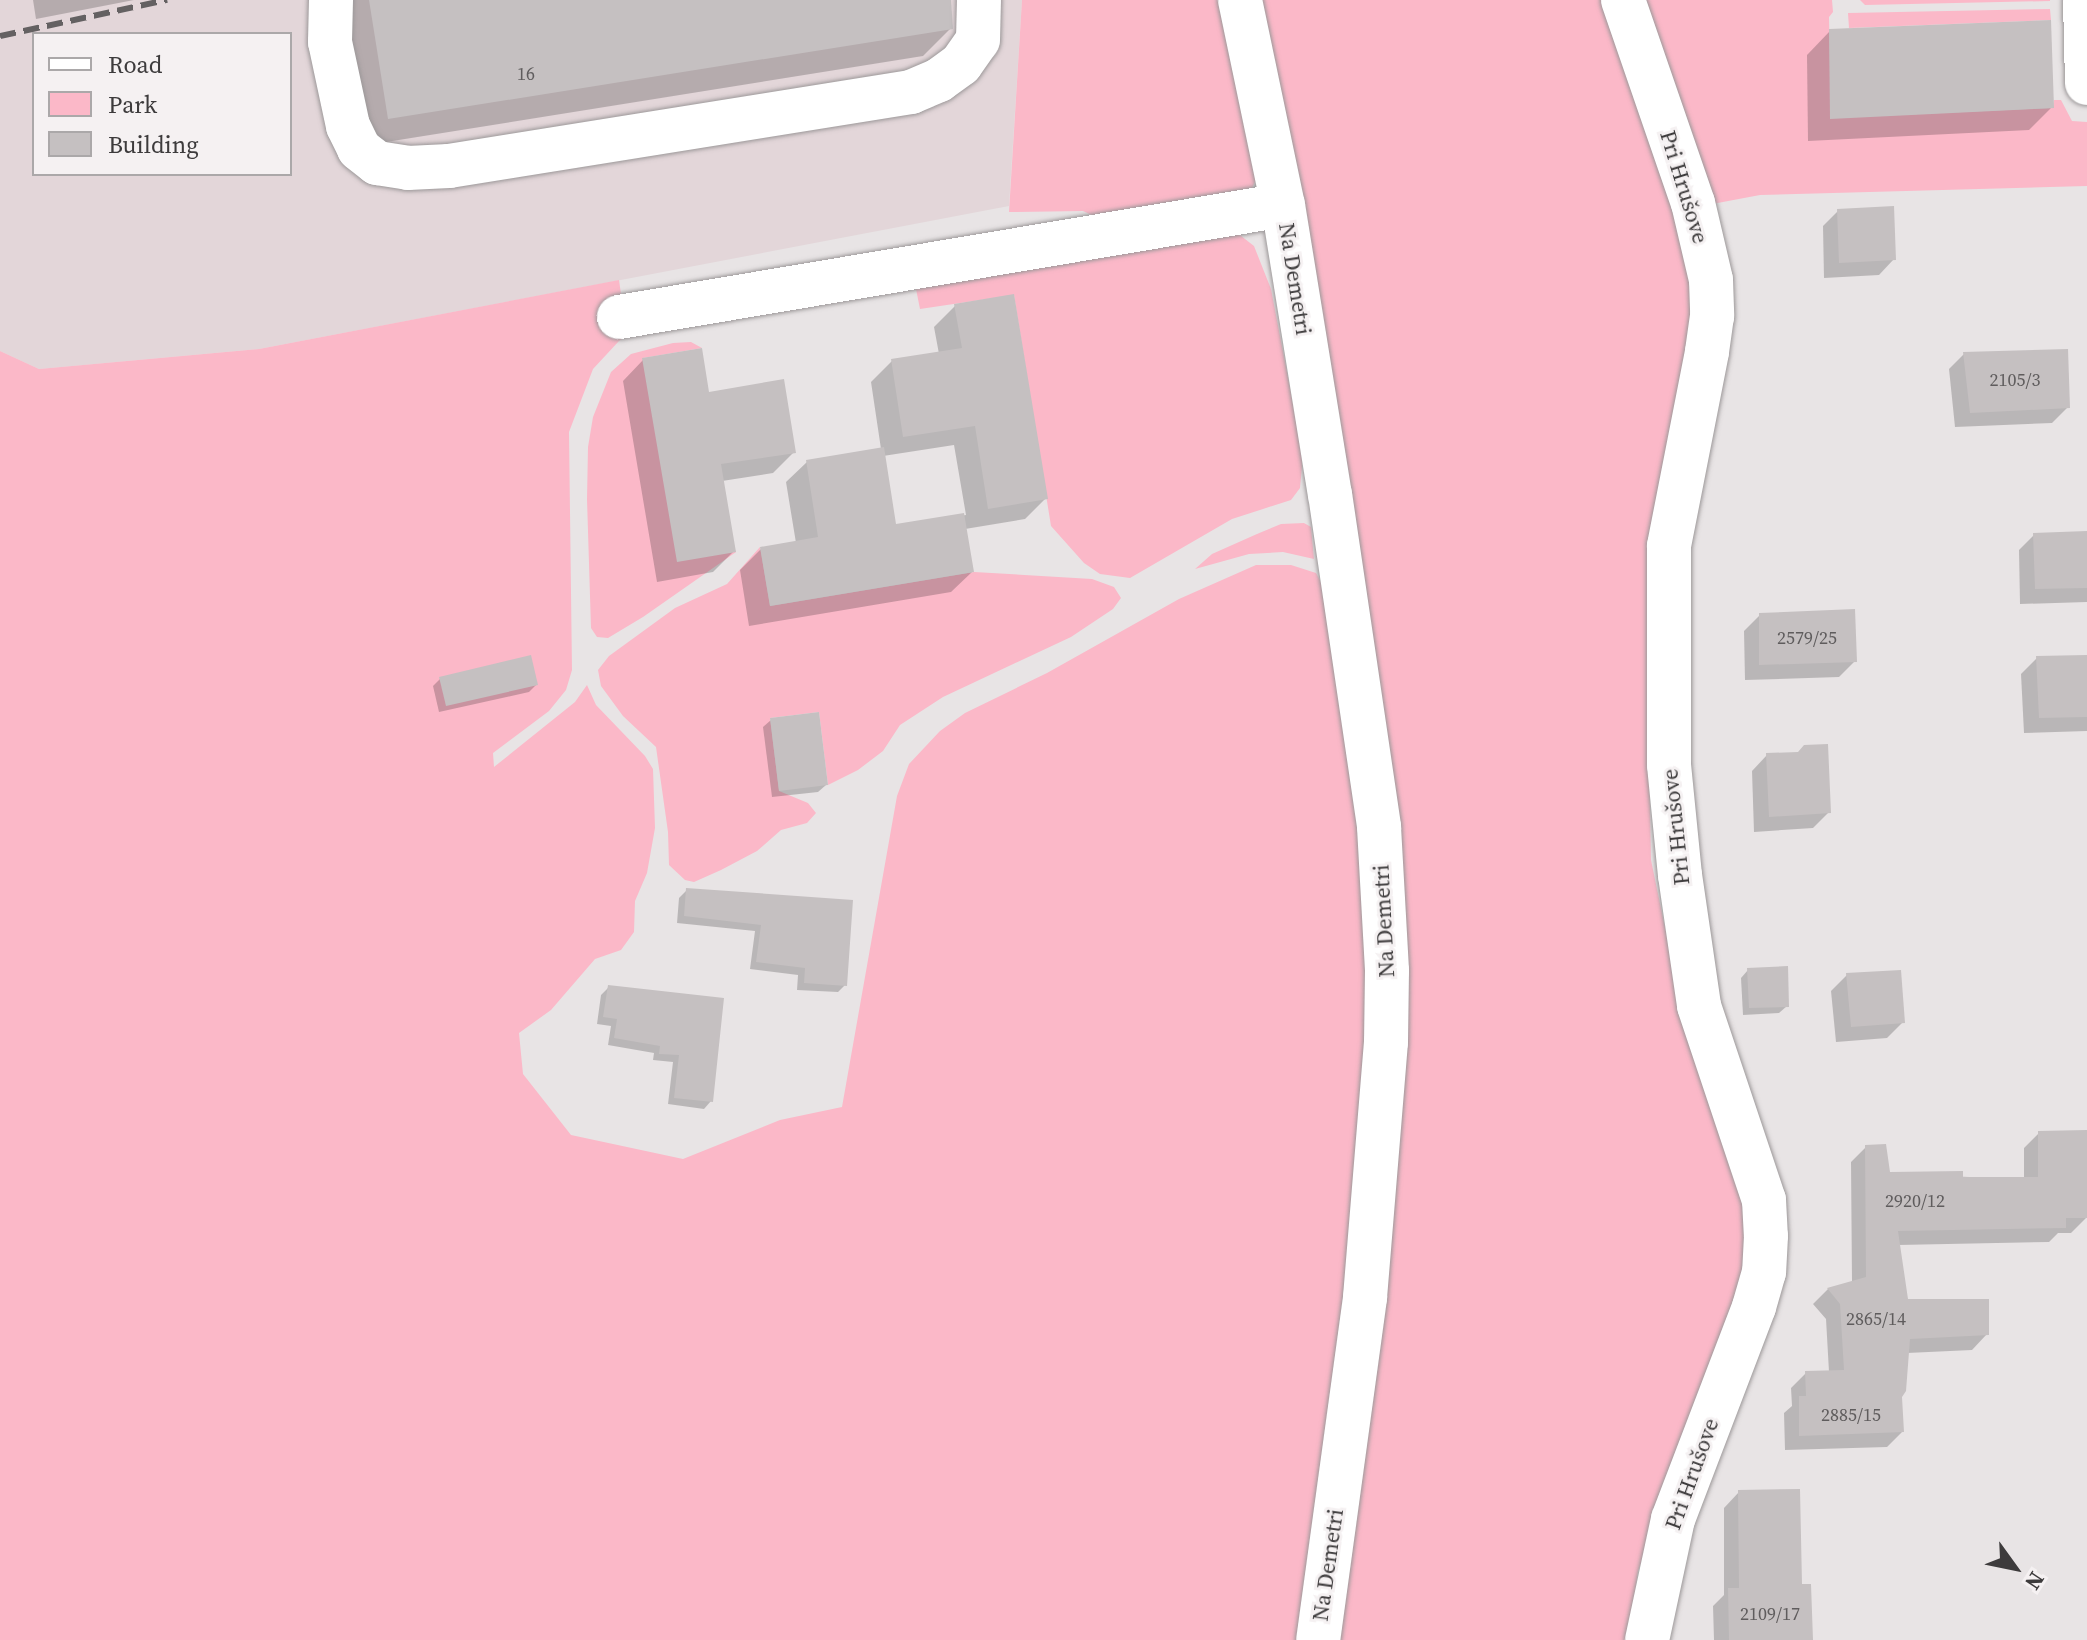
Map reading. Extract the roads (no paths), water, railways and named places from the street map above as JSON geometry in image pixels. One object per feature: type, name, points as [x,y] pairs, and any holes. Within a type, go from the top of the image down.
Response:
[{"type":"street","points":[[331,0],[330,42],[348,126],[359,149],[377,163],[408,168],[449,166],[911,92],[939,80],[961,64],[978,40],[979,0]]},
{"type":"street","name":"Na Demetri","points":[[1240,0],[1283,205],[1379,827],[1387,971],[1386,1042],[1365,1298],[1318,1640]]},
{"type":"street","name":"Pri Hrušove","points":[[1623,0],[1693,203],[1711,280],[1712,316],[1707,352],[1669,546],[1669,765],[1680,875],[1699,1006],[1764,1200],[1766,1236],[1764,1272],[1754,1307],[1673,1519],[1647,1640]]},
{"type":"street","points":[[2085,0],[2087,83]]},
{"type":"street","name":"Na Demetri","points":[[619,317],[1283,205]]},
{"type":"railway","points":[[0,36],[167,0]]}]
